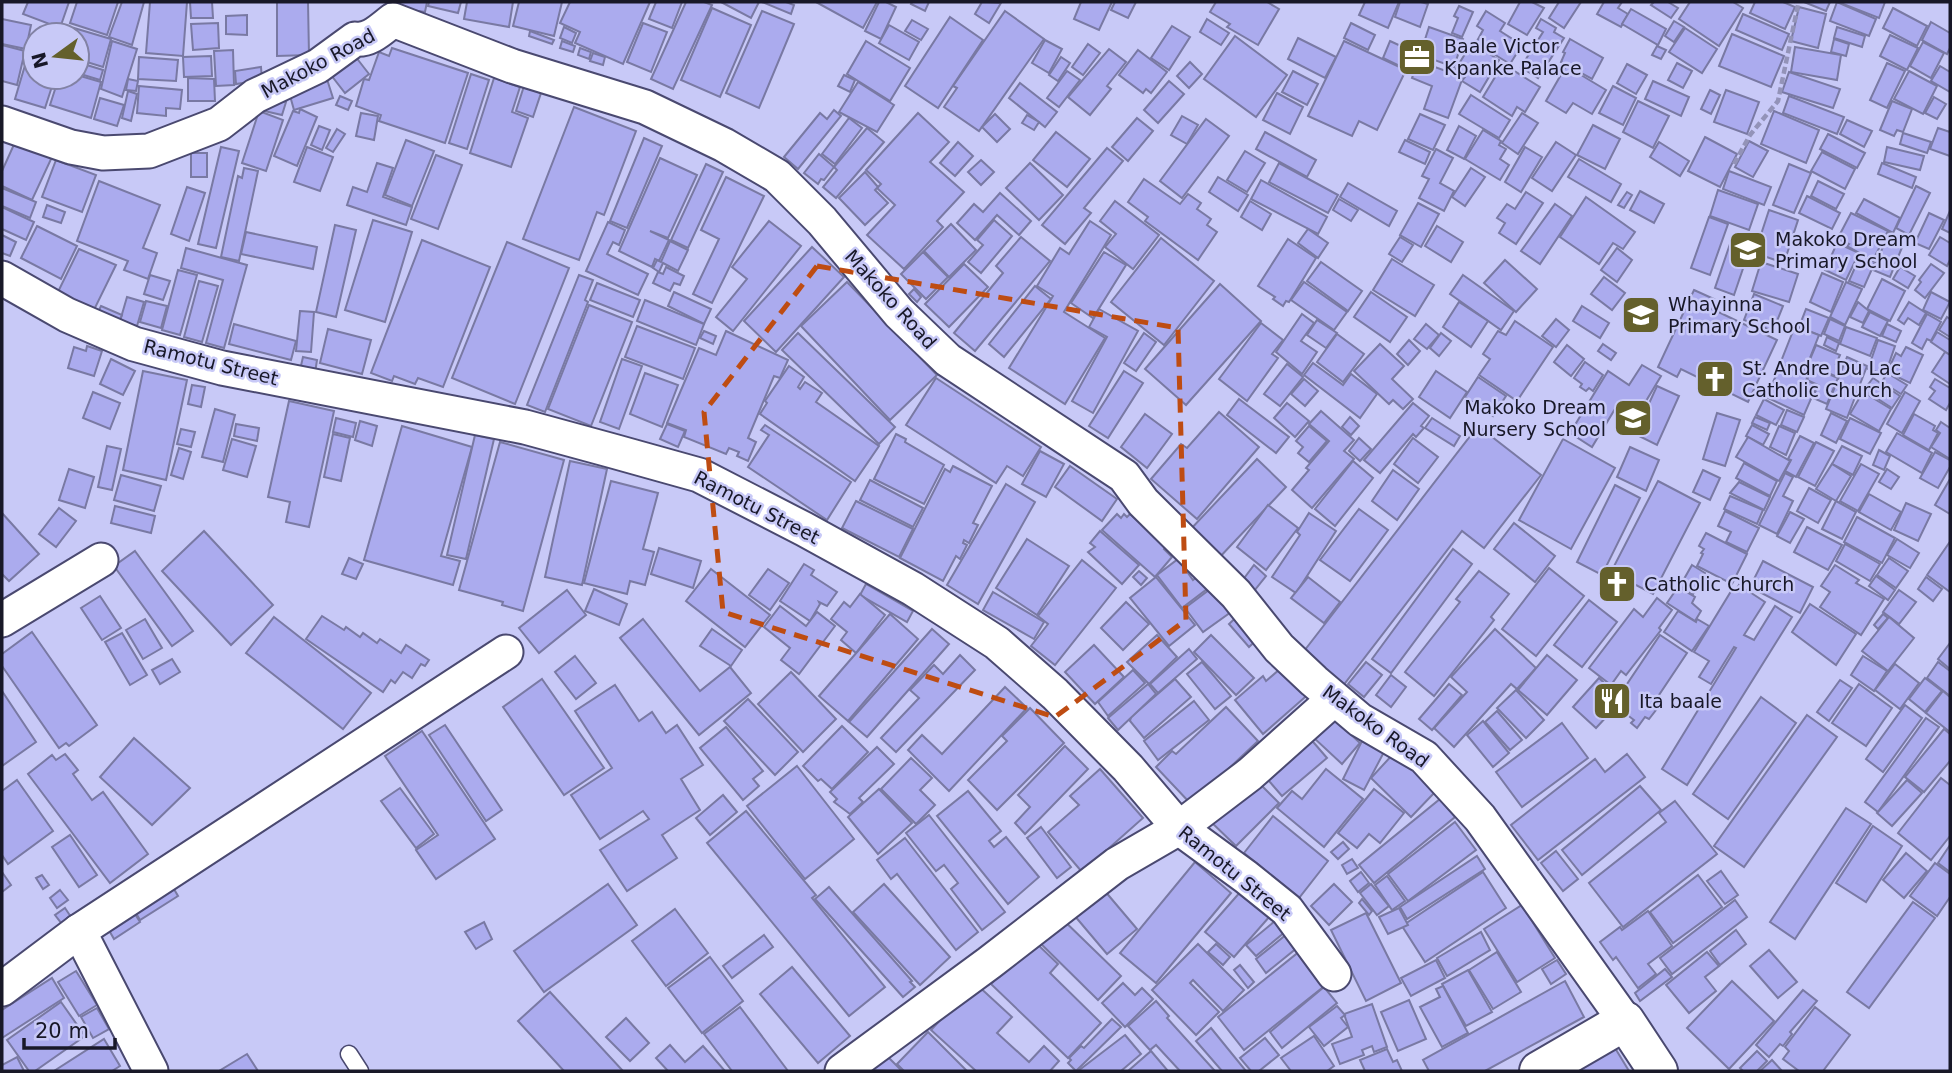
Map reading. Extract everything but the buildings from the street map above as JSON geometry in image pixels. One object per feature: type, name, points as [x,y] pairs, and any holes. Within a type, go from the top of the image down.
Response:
[{"type":"street","name":"Makoko Road","points":[[2,123],[71,147],[103,153],[149,151],[219,124],[255,96],[318,66],[355,39],[370,37],[393,20],[512,66],[645,107],[724,145],[777,176],[821,221],[899,313],[948,360],[1124,476],[1143,502],[1236,594],[1279,648],[1334,699],[1360,720],[1424,757],[1480,818],[1658,1071]]},
{"type":"street","name":"Ramotu Street","points":[[2,278],[66,315],[134,344],[222,368],[525,427],[699,475],[804,529],[913,589],[997,643],[1055,694],[1128,768],[1179,828],[1287,910],[1334,974]]},
{"type":"street","points":[[2,620],[101,561]]},
{"type":"street","points":[[2,989],[79,931],[506,652]]},
{"type":"street","points":[[842,1071],[989,963],[1117,864],[1179,828],[1250,774],[1334,699]]},
{"type":"street","points":[[79,931],[152,1071]]},
{"type":"street","points":[[1539,1071],[1625,1021]]},
{"type":"lane","points":[[349,1054],[360,1071]]},
{"type":"path","points":[[1734,164],[1750,135],[1778,101],[1798,5],[1796,2]]},
{"type":"highlighted area","points":[[817,266],[1178,328],[1186,620],[1055,717],[723,612],[704,412]]},
{"type":"place","name":"Baale Victor Kpanke Palace","points":[[1417,57]]},
{"type":"place","name":"Makoko Dream Primary School","points":[[1748,250]]},
{"type":"place","name":"Whayinna Primary School","points":[[1641,315]]},
{"type":"place","name":"St. Andre Du Lac Catholic Church","points":[[1715,379]]},
{"type":"place","name":"Makoko Dream Nursery School","points":[[1633,418]]},
{"type":"place","name":"Catholic Church","points":[[1617,584]]},
{"type":"place","name":"Ita baale","points":[[1612,701]]}]
